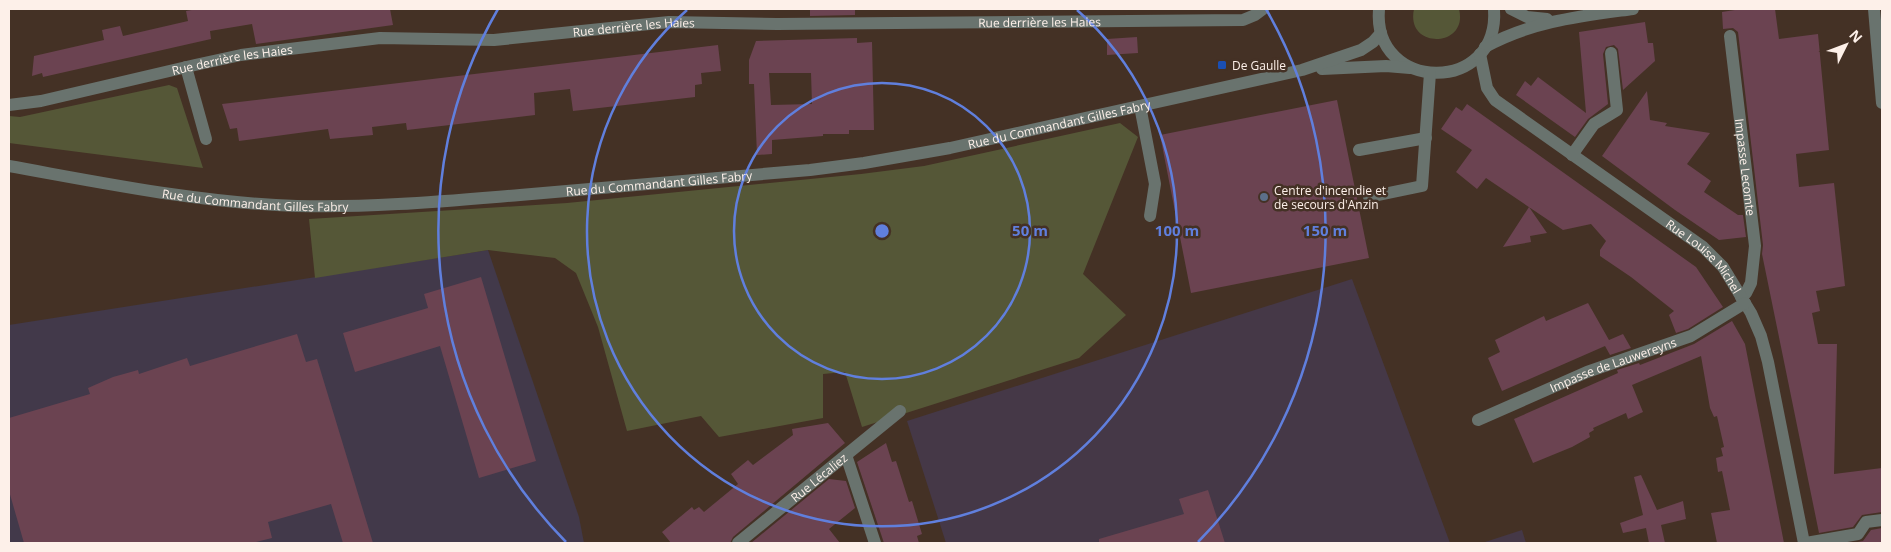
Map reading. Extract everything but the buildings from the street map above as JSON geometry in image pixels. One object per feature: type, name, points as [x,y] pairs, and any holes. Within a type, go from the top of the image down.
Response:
[{"type":"street","name":"Rue derrière les Haies","points":[[9,105],[41,101],[186,67],[271,51],[380,38],[503,40],[670,22],[777,24],[1243,20],[1263,9]]},
{"type":"street","points":[[1377,11],[1381,33],[1391,51],[1402,62],[1411,68],[1430,73],[1445,73],[1460,69],[1473,61],[1483,50],[1492,33],[1494,9]]},
{"type":"street","points":[[1511,9],[1533,19],[1562,19]]},
{"type":"street","points":[[1483,50],[1517,31],[1562,19],[1633,9]]},
{"type":"street","points":[[1874,9],[1882,103]]},
{"type":"street","name":"Rue du Commandant Gilles Fabry","points":[[9,166],[140,189],[221,200],[295,206],[377,205],[532,194],[846,166],[950,148],[1302,70],[1362,50],[1381,33]]},
{"type":"street","name":"Impasse Lecomte","points":[[1730,36],[1755,246],[1751,283],[1743,300]]},
{"type":"street","name":"Rue Louise Michel","points":[[1483,50],[1487,88],[1495,100],[1710,253],[1723,267],[1743,300],[1761,336],[1767,355],[1805,543]]},
{"type":"street","points":[[1572,155],[1594,124],[1616,110],[1611,53]]},
{"type":"street","name":"Rue du Commandant Gilles Fabry","points":[[1302,70],[1379,66],[1411,68]]},
{"type":"street","points":[[186,67],[206,139]]},
{"type":"street","points":[[1369,197],[1422,186],[1430,73]]},
{"type":"street","points":[[1140,106],[1155,184],[1150,216]]},
{"type":"street","points":[[1359,150],[1426,138]]},
{"type":"street","name":"Impasse de Lauwereyns","points":[[1478,420],[1587,372],[1690,336],[1743,300]]},
{"type":"street","name":"Rue Lécaliez","points":[[738,543],[900,411]]},
{"type":"street","points":[[846,455],[875,543]]},
{"type":"street","points":[[1805,543],[1858,534],[1866,522],[1882,520]]},
{"type":"shaded area","points":[[488,250],[579,517],[584,543],[9,543],[9,325]]},
{"type":"shaded area","points":[[1352,279],[1450,543],[946,543],[907,421]]},
{"type":"shaded area","points":[[1522,530],[1526,543],[1482,543]]},
{"type":"green space","points":[[1414,9],[1459,9],[1460,22],[1455,31],[1447,37],[1437,39],[1427,37],[1419,32],[1414,22]]},
{"type":"green space","points":[[169,85],[177,88],[203,168],[9,143],[9,116],[20,117]]},
{"type":"green space","points":[[1120,123],[1138,137],[1083,274],[1126,315],[1079,358],[862,427],[845,372],[823,374],[823,418],[719,437],[701,416],[627,431],[598,327],[576,273],[555,258],[488,250],[315,278],[309,219],[567,203],[861,174],[924,166]]},
{"type":"place","name":"De Gaulle","points":[[1222,65]]},
{"type":"place","name":"Centre d'incendie et de secours d'Anzin","points":[[1264,197]]}]
